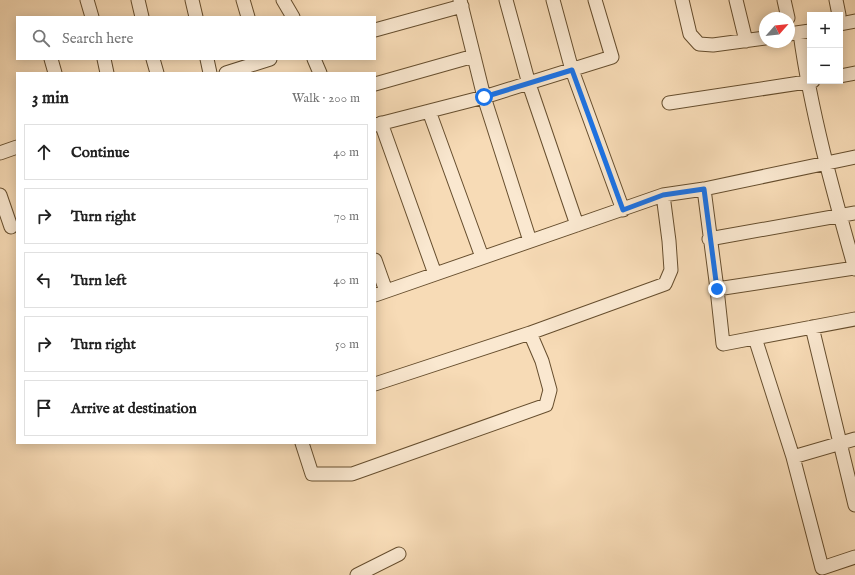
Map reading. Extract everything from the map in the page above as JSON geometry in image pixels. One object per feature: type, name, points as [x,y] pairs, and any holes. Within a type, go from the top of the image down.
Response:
[{"type":"street","points":[[88,0],[92,16]]},
{"type":"street","points":[[138,0],[142,16]]},
{"type":"street","points":[[192,0],[196,16]]},
{"type":"street","points":[[243,0],[248,16]]},
{"type":"street","points":[[283,0],[292,16]]},
{"type":"street","points":[[506,0],[529,84],[577,225]]},
{"type":"street","points":[[553,0],[572,70],[623,210]]},
{"type":"street","points":[[435,274],[378,124],[484,97],[612,57],[595,0]]},
{"type":"street","points":[[682,0],[690,34],[699,44],[713,45],[759,39]]},
{"type":"street","points":[[736,0],[746,41]]},
{"type":"street","points":[[784,0],[787,12]]},
{"type":"street","points":[[836,0],[838,12]]},
{"type":"street","points":[[376,30],[461,3],[484,97],[530,241]]},
{"type":"street","points":[[843,20],[855,21]]},
{"type":"street","points":[[796,31],[807,71]]},
{"type":"street","points":[[376,84],[474,56]]},
{"type":"street","points":[[51,60],[55,72]]},
{"type":"street","points":[[104,60],[107,72]]},
{"type":"street","points":[[153,60],[157,72]]},
{"type":"street","points":[[207,60],[210,72]]},
{"type":"street","points":[[314,60],[320,72]]},
{"type":"street","points":[[230,72],[264,63]]},
{"type":"street","points":[[843,75],[855,73]]},
{"type":"street","points":[[669,103],[807,82]]},
{"type":"street","points":[[717,289],[855,268],[840,216],[810,84]]},
{"type":"street","points":[[429,111],[482,258]]},
{"type":"street","points":[[0,154],[16,147]]},
{"type":"street","points":[[376,266],[381,293],[663,195],[704,189],[855,157]]},
{"type":"street","points":[[704,189],[723,344],[855,318]]},
{"type":"street","points":[[0,195],[11,227]]},
{"type":"street","points":[[376,384],[530,332],[665,284],[671,270],[663,195]]},
{"type":"street","points":[[709,239],[855,213]]},
{"type":"street","points":[[812,327],[855,505]]},
{"type":"street","points":[[302,444],[312,474],[352,474],[546,405],[550,390],[542,361],[530,332]]},
{"type":"street","points":[[755,338],[793,457],[822,568],[855,557]]},
{"type":"street","points":[[793,457],[855,439]]},
{"type":"street","points":[[357,575],[399,554]]},
{"type":"route","points":[[484,97],[572,70],[623,210],[663,195],[704,189],[709,239],[717,289]]}]
